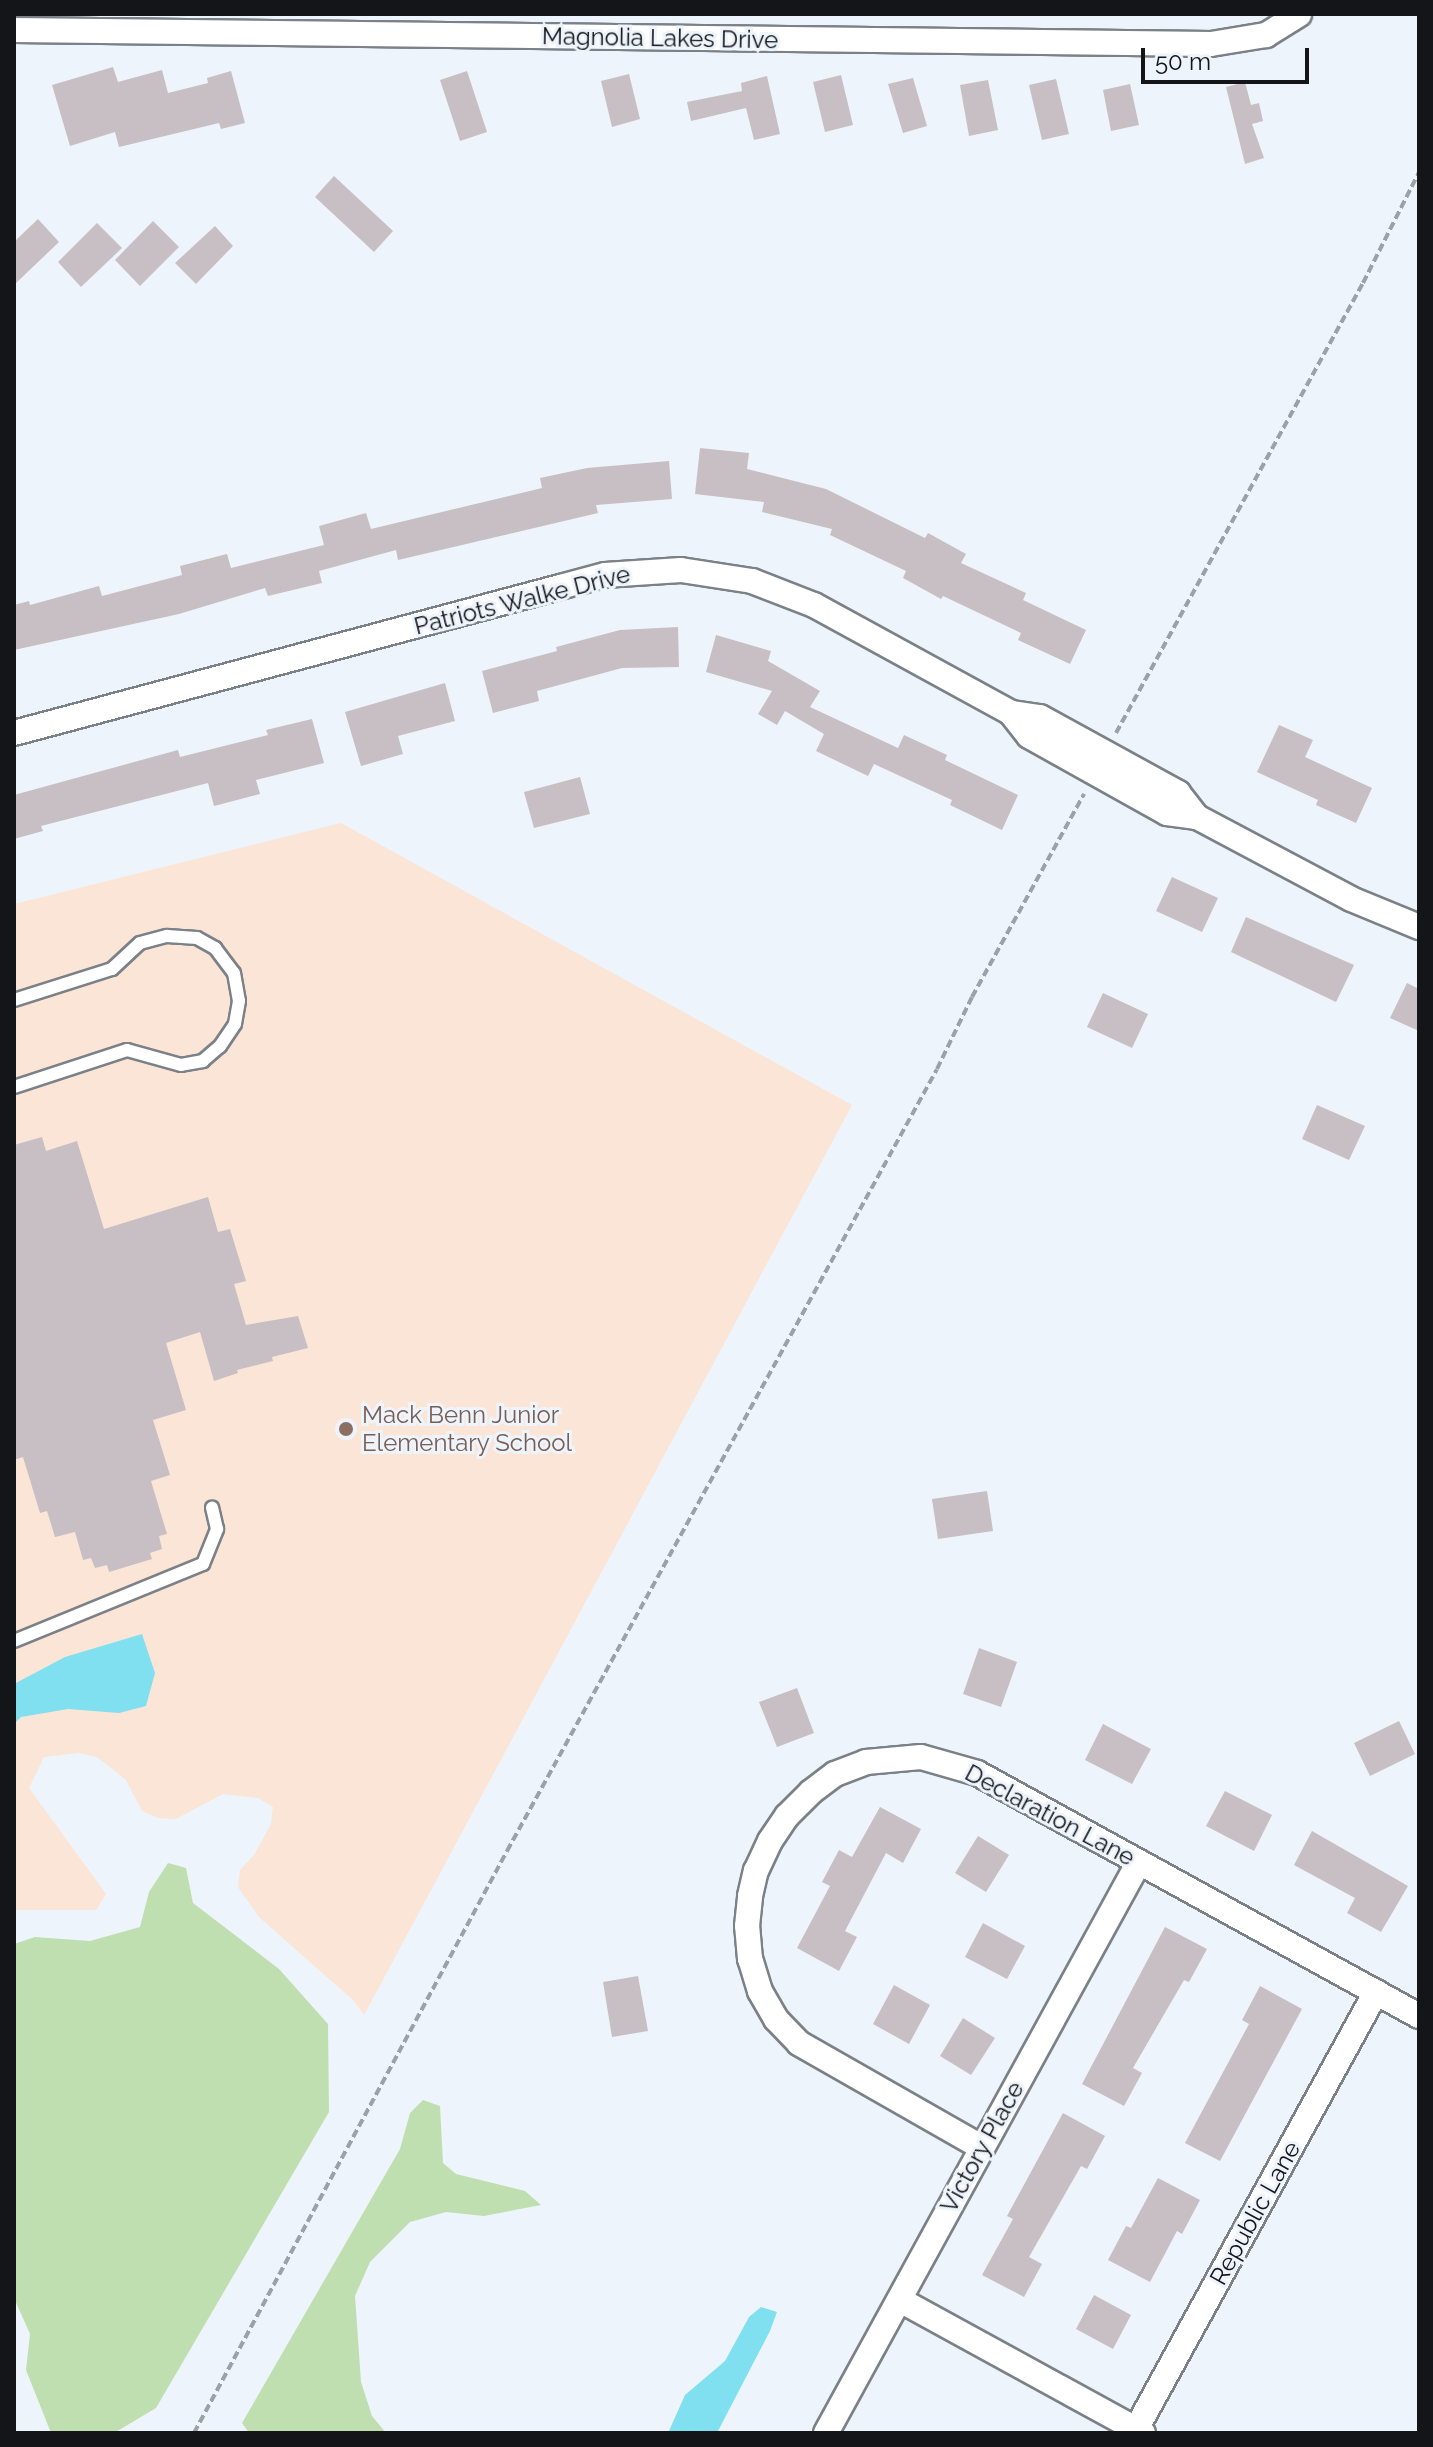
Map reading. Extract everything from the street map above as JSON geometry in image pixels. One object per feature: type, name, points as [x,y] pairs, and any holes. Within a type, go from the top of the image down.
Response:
[{"type":"street","name":"Magnolia Lakes Drive","points":[[14,30],[406,24],[1211,44],[1266,35],[1299,14]]},
{"type":"street","name":"Patriots Walke Drive","points":[[14,733],[605,575],[681,570],[718,573],[786,592],[1011,713],[1029,736],[1100,763],[1167,813],[1197,817],[1351,899],[1419,927]]},
{"type":"street","name":"Declaration Lane","points":[[981,2147],[833,2066],[799,2043],[776,2019],[760,1991],[750,1959],[747,1926],[756,1871],[770,1841],[803,1800],[835,1774],[866,1762],[921,1757],[977,1773],[1419,2016]]},
{"type":"street","name":"Victory Place","points":[[826,2433],[1139,1862]]},
{"type":"street","name":"Republic Lane","points":[[1138,2432],[1376,1992]]},
{"type":"street","points":[[900,2300],[1138,2432]]},
{"type":"lane","points":[[14,1000],[99,975],[112,969],[140,943],[167,936],[197,938],[215,948],[234,973],[239,1001],[235,1024],[220,1046],[203,1061],[181,1065],[127,1050],[14,1087]]},
{"type":"lane","points":[[14,1641],[203,1564],[217,1529],[212,1508]]},
{"type":"path","points":[[194,2433],[507,1851],[937,1069],[972,997],[1363,283],[1419,172]]},
{"type":"shaded area","name":"Mack Benn Junior Elementary School","points":[[341,823],[852,1105],[364,2015],[353,2000],[259,1917],[238,1887],[240,1870],[254,1855],[271,1824],[273,1807],[258,1798],[223,1794],[176,1819],[158,1818],[142,1811],[126,1780],[97,1757],[79,1753],[44,1757],[29,1788],[106,1894],[96,1910],[14,1910],[14,904]]},
{"type":"green space","points":[[168,1863],[186,1868],[193,1903],[279,1969],[328,2024],[329,2112],[156,2408],[114,2433],[51,2433],[26,2370],[30,2334],[14,2298],[14,1944],[35,1937],[90,1941],[140,1927],[149,1892]]},
{"type":"green space","points":[[423,2100],[440,2106],[443,2163],[456,2174],[525,2191],[541,2205],[484,2216],[446,2212],[410,2222],[370,2262],[355,2296],[361,2382],[372,2416],[386,2433],[249,2433],[242,2423],[400,2149],[410,2113]]},
{"type":"water","points":[[142,1634],[155,1673],[146,1706],[119,1713],[68,1709],[21,1717],[14,1724],[14,1684],[65,1657]]},
{"type":"water","points":[[761,2307],[777,2312],[717,2433],[668,2433],[685,2395],[725,2361],[749,2317]]},
{"type":"building","points":[[113,67],[118,82],[162,70],[168,93],[208,83],[207,78],[231,71],[245,123],[221,129],[219,123],[119,147],[115,132],[70,146],[52,85]]},
{"type":"building","points":[[467,71],[487,132],[460,141],[440,80]]},
{"type":"building","points":[[629,74],[640,119],[612,127],[601,81]]},
{"type":"building","points":[[841,75],[853,125],[825,132],[813,82]]},
{"type":"building","points":[[767,76],[780,134],[754,140],[746,108],[691,121],[687,102],[742,91],[741,83]]},
{"type":"building","points":[[913,78],[927,126],[903,133],[888,84]]},
{"type":"building","points":[[1056,79],[1069,134],[1042,140],[1029,85]]},
{"type":"building","points":[[988,80],[998,130],[969,136],[960,85]]},
{"type":"building","points":[[1245,82],[1251,105],[1259,103],[1263,121],[1252,124],[1264,158],[1245,164],[1226,87]]},
{"type":"building","points":[[1130,84],[1139,125],[1111,131],[1103,90]]},
{"type":"building","points":[[334,176],[393,231],[374,252],[315,197]]},
{"type":"building","points":[[38,219],[59,242],[14,285],[14,242]]},
{"type":"building","points":[[153,221],[179,247],[140,286],[115,260]]},
{"type":"building","points":[[97,223],[122,248],[81,287],[58,262]]},
{"type":"building","points":[[215,226],[233,246],[196,284],[175,263]]},
{"type":"building","points":[[700,448],[749,453],[747,469],[826,489],[925,538],[928,533],[966,554],[961,563],[1026,593],[1023,600],[1086,630],[1070,664],[1018,640],[1021,633],[943,596],[941,599],[903,578],[906,571],[830,535],[832,529],[762,512],[764,502],[695,494]]},
{"type":"building","points":[[669,461],[672,499],[596,505],[598,513],[398,560],[396,550],[319,571],[322,583],[268,596],[265,588],[179,614],[14,650],[14,605],[29,601],[30,605],[99,586],[102,596],[182,575],[180,566],[227,554],[231,568],[324,545],[319,526],[366,513],[371,529],[542,488],[540,478],[587,468]]},
{"type":"building","points":[[678,627],[679,667],[622,668],[537,691],[539,701],[493,713],[482,671],[620,630]]},
{"type":"building","points":[[716,635],[771,651],[768,661],[820,691],[810,707],[898,748],[904,735],[947,755],[945,760],[1018,795],[1002,830],[950,805],[952,800],[874,764],[868,776],[816,751],[824,734],[785,711],[777,725],[758,714],[772,691],[706,672]]},
{"type":"building","points":[[445,683],[455,721],[398,736],[403,754],[361,766],[345,712]]},
{"type":"building","points":[[312,719],[324,763],[256,780],[260,794],[214,806],[208,783],[41,826],[43,831],[14,839],[14,795],[178,750],[180,757],[268,735],[266,730]]},
{"type":"building","points":[[1279,725],[1313,740],[1305,757],[1372,788],[1356,823],[1316,805],[1318,800],[1257,772]]},
{"type":"building","points":[[580,777],[590,814],[534,828],[524,792]]},
{"type":"building","points":[[1172,877],[1218,898],[1202,932],[1156,911]]},
{"type":"building","points":[[1246,917],[1354,965],[1336,1002],[1231,952]]},
{"type":"building","points":[[1407,983],[1419,989],[1419,1031],[1390,1018]]},
{"type":"building","points":[[1103,993],[1148,1014],[1132,1048],[1087,1027]]},
{"type":"building","points":[[1317,1105],[1365,1126],[1349,1160],[1302,1139]]},
{"type":"building","points":[[42,1137],[46,1151],[77,1141],[104,1229],[208,1197],[218,1232],[230,1229],[246,1281],[234,1284],[246,1325],[298,1316],[308,1348],[272,1357],[273,1361],[237,1370],[238,1373],[214,1381],[200,1332],[166,1343],[186,1410],[153,1420],[170,1475],[151,1481],[167,1534],[159,1536],[162,1549],[150,1553],[152,1559],[109,1572],[107,1565],[95,1568],[91,1558],[83,1560],[75,1532],[55,1537],[47,1511],[40,1513],[23,1457],[14,1460],[14,1145]]},
{"type":"building","points":[[987,1491],[993,1531],[938,1539],[932,1499]]},
{"type":"building","points":[[979,1648],[1017,1662],[1001,1707],[963,1694]]},
{"type":"building","points":[[797,1688],[814,1733],[777,1747],[759,1702]]},
{"type":"building","points":[[1399,1721],[1415,1754],[1370,1776],[1354,1743]]},
{"type":"building","points":[[1103,1724],[1151,1749],[1132,1784],[1085,1760]]},
{"type":"building","points":[[1225,1791],[1272,1815],[1254,1851],[1206,1826]]},
{"type":"building","points":[[880,1807],[921,1829],[903,1863],[886,1853],[845,1931],[857,1937],[839,1971],[797,1948],[830,1886],[822,1882],[839,1850],[852,1857]]},
{"type":"building","points":[[1312,1831],[1408,1886],[1381,1932],[1347,1913],[1355,1898],[1294,1865]]},
{"type":"building","points":[[978,1836],[1009,1855],[986,1892],[955,1873]]},
{"type":"building","points":[[983,1923],[1025,1946],[1007,1979],[965,1957]]},
{"type":"building","points":[[1165,1927],[1207,1949],[1189,1982],[1184,1980],[1133,2068],[1142,2073],[1124,2106],[1082,2084]]},
{"type":"building","points":[[638,1976],[648,2031],[612,2037],[603,1982]]},
{"type":"building","points":[[894,1985],[930,2005],[909,2044],[873,2024]]},
{"type":"building","points":[[1260,1986],[1302,2009],[1220,2161],[1185,2143],[1249,2024],[1242,2020]]},
{"type":"building","points":[[963,2018],[995,2038],[971,2075],[940,2056]]},
{"type":"building","points":[[1063,2113],[1105,2136],[1087,2169],[1081,2166],[1029,2257],[1042,2264],[1024,2297],[982,2275],[1013,2219],[1007,2216]]},
{"type":"building","points":[[1158,2178],[1200,2200],[1182,2234],[1177,2231],[1150,2282],[1108,2260],[1126,2226],[1131,2228]]},
{"type":"building","points":[[1094,2295],[1131,2315],[1113,2349],[1076,2329]]},
{"type":"place","name":"Mack Benn Junior Elementary School","points":[[346,1429]]}]
